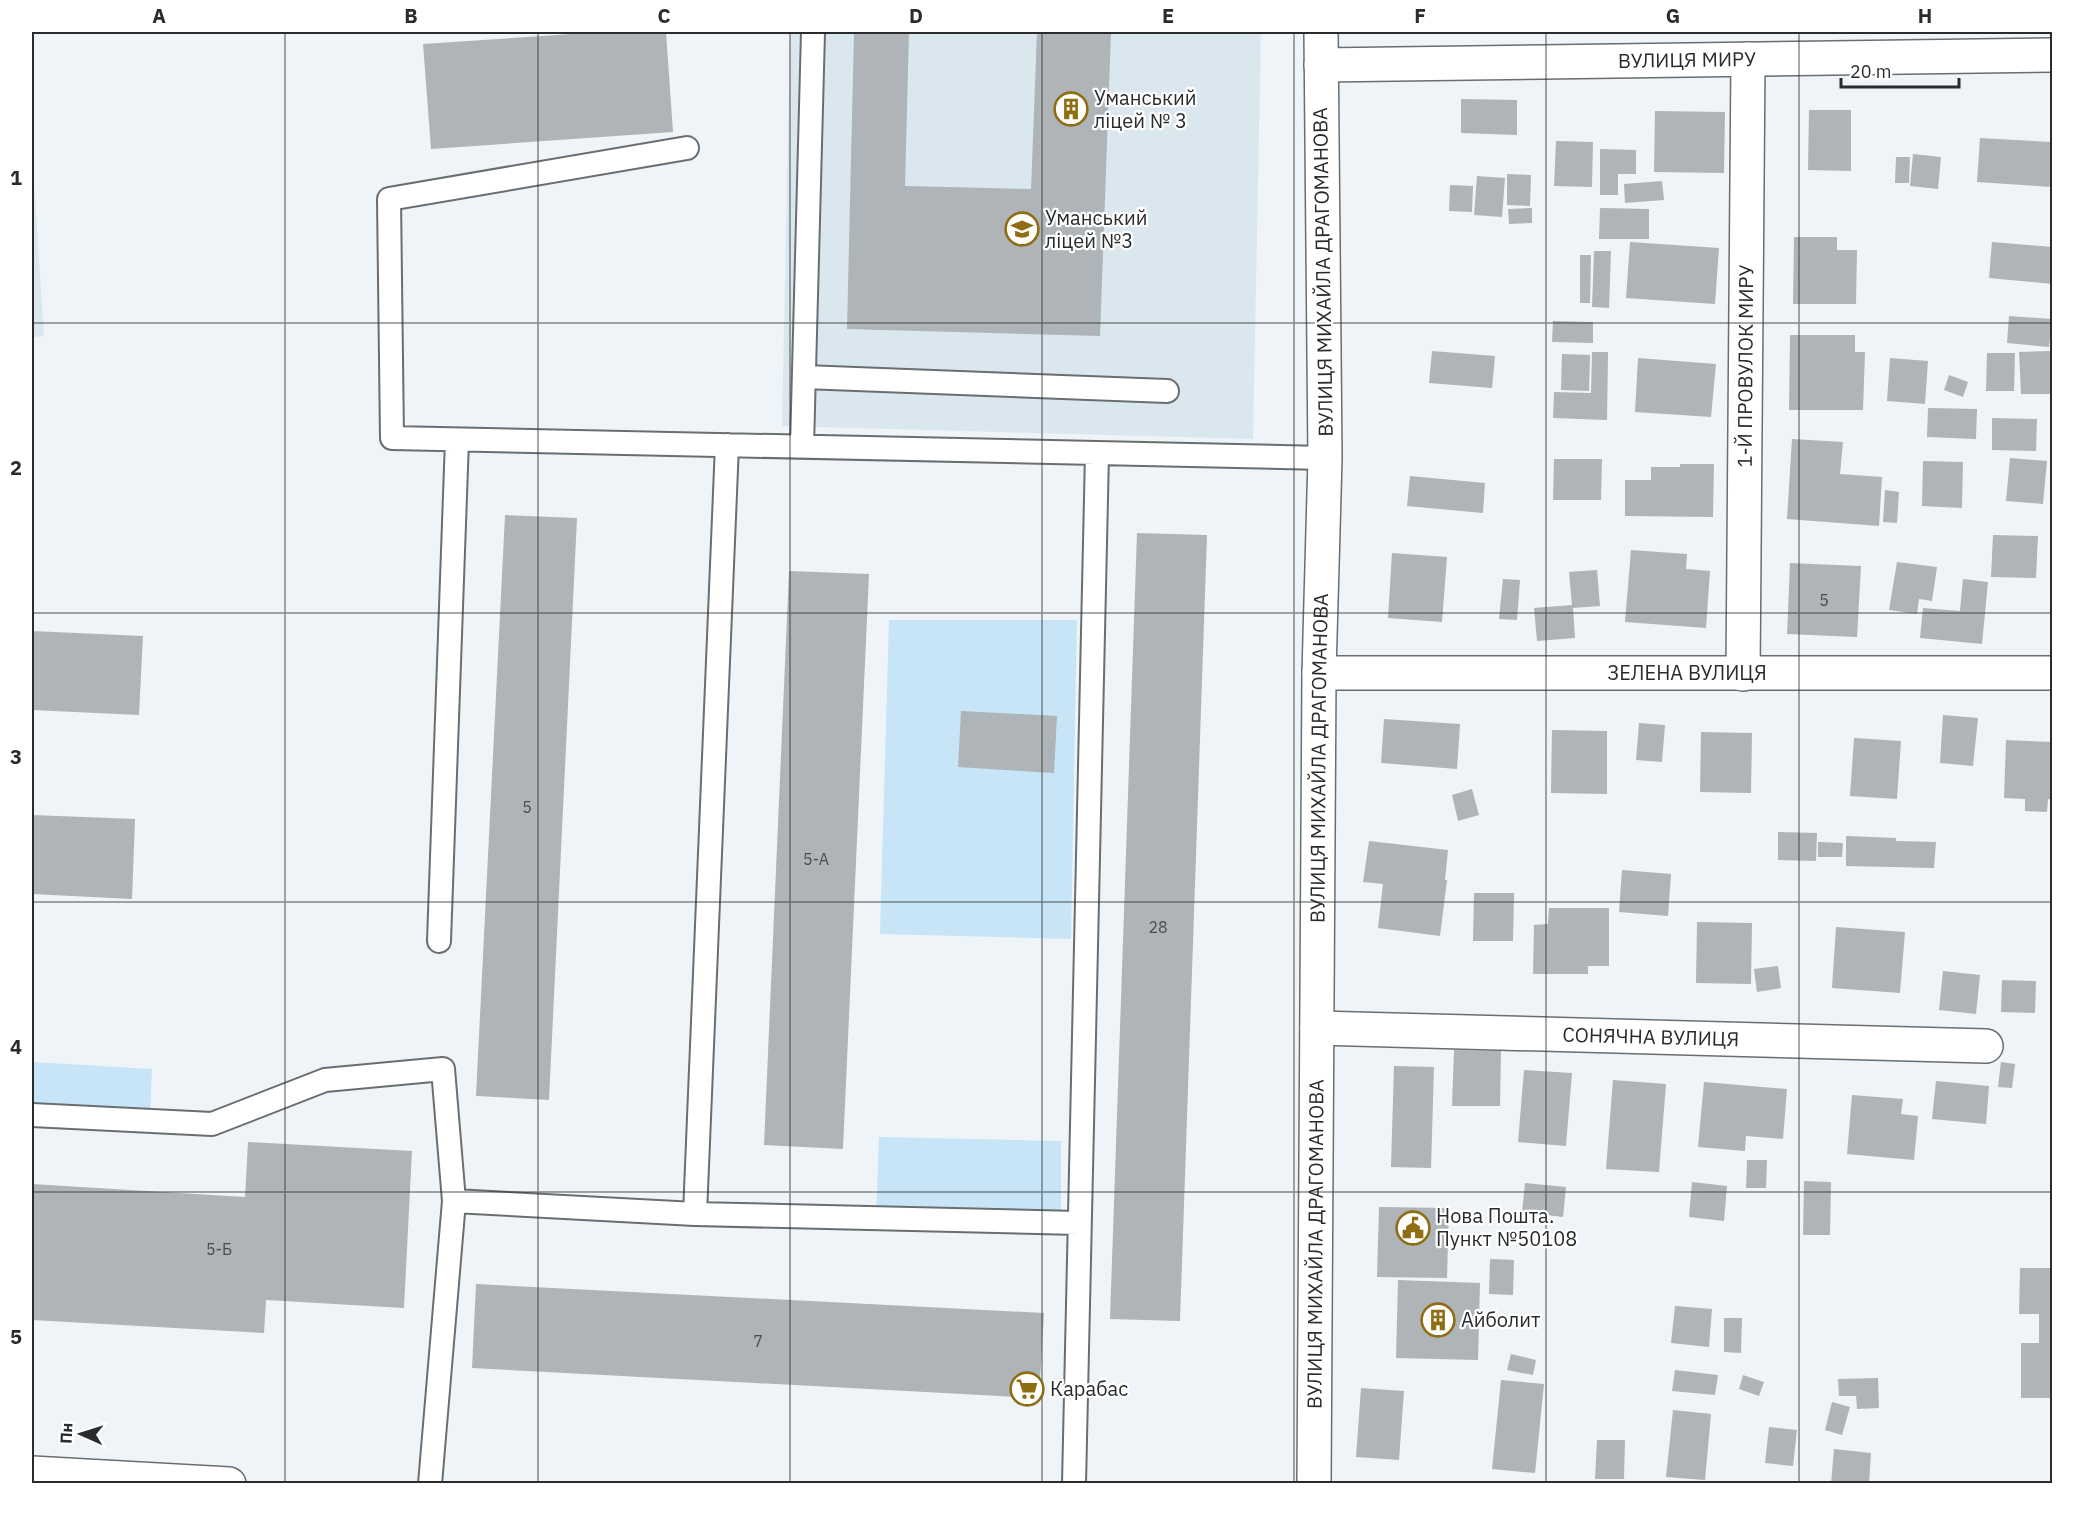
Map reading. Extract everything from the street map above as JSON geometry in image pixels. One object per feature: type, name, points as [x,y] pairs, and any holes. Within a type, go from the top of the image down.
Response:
[{"type":"street","name":"ВУЛИЦЯ МИХАЙЛА ДРАГОМАНОВА","points":[[1314,1484],[1319,673],[1325,458],[1322,32]]},
{"type":"street","name":"ВУЛИЦЯ МИРУ","points":[[1321,65],[2052,55]]},
{"type":"street","name":"1-Й ПРОВУЛОК МИРУ","points":[[1743,674],[1748,60]]},
{"type":"street","name":"ЗЕЛЕНА ВУЛИЦЯ","points":[[1319,673],[2052,673]]},
{"type":"street","name":"СОНЯЧНА ВУЛИЦЯ","points":[[1317,1028],[1986,1046]]},
{"type":"street","points":[[32,1473],[229,1484]]},
{"type":"lane","points":[[802,446],[813,32]]},
{"type":"lane","points":[[687,148],[389,199],[392,438],[1325,458]]},
{"type":"lane","points":[[804,377],[1167,391]]},
{"type":"lane","points":[[439,941],[457,440]]},
{"type":"lane","points":[[695,1214],[727,446]]},
{"type":"lane","points":[[1074,1484],[1078,1223],[1097,453]]},
{"type":"lane","points":[[32,1115],[213,1124],[325,1080],[443,1069],[454,1201],[430,1484]]},
{"type":"lane","points":[[454,1201],[695,1214],[1078,1223]]},
{"type":"shaded area","name":"Уманський ліцей №3","points":[[790,32],[1261,32],[1253,439],[782,426]]},
{"type":"shaded area","points":[[32,153],[44,336],[32,337]]},
{"type":"shaded area","points":[[889,620],[1077,620],[1071,939],[880,934]]},
{"type":"shaded area","points":[[32,1062],[152,1069],[150,1116],[32,1109]]},
{"type":"shaded area","points":[[879,1137],[1061,1141],[1061,1220],[876,1216]]},
{"type":"building","points":[[601,32],[666,32],[673,132],[431,149],[423,44]]},
{"type":"building","name":"Уманський ліцей № 3","points":[[854,32],[909,32],[905,186],[1031,189],[1037,32],[1111,32],[1100,336],[847,329]]},
{"type":"building","points":[[1461,99],[1517,100],[1517,135],[1461,133]]},
{"type":"building","points":[[1809,110],[1851,110],[1851,171],[1808,170]]},
{"type":"building","points":[[1655,111],[1725,112],[1724,173],[1654,172]]},
{"type":"building","points":[[1980,138],[2052,142],[2052,187],[1977,182]]},
{"type":"building","points":[[1556,141],[1593,142],[1592,187],[1554,186]]},
{"type":"building","points":[[1600,149],[1636,150],[1636,174],[1618,174],[1618,195],[1600,195]]},
{"type":"building","points":[[1913,154],[1941,157],[1938,189],[1910,186]]},
{"type":"building","points":[[1896,157],[1910,157],[1909,183],[1895,183]]},
{"type":"building","points":[[1507,174],[1531,175],[1530,206],[1507,205]]},
{"type":"building","points":[[1477,176],[1505,178],[1502,217],[1474,215]]},
{"type":"building","points":[[1662,181],[1664,200],[1625,203],[1624,184]]},
{"type":"building","points":[[1450,185],[1473,186],[1472,212],[1449,211]]},
{"type":"building","points":[[1532,208],[1532,223],[1509,224],[1508,209]]},
{"type":"building","points":[[1600,208],[1649,209],[1649,239],[1599,239]]},
{"type":"building","points":[[1794,237],[1837,237],[1837,250],[1857,250],[1856,304],[1793,304]]},
{"type":"building","points":[[1630,242],[1719,248],[1715,304],[1626,298]]},
{"type":"building","points":[[1992,242],[2052,247],[2052,284],[1989,278]]},
{"type":"building","points":[[1594,251],[1611,251],[1609,308],[1592,307]]},
{"type":"building","points":[[1580,255],[1591,255],[1590,303],[1580,303]]},
{"type":"building","points":[[2009,316],[2052,319],[2049,347],[2007,343]]},
{"type":"building","points":[[1553,321],[1593,322],[1593,343],[1552,342]]},
{"type":"building","points":[[1790,335],[1855,335],[1855,352],[1865,352],[1863,410],[1789,410]]},
{"type":"building","points":[[1432,351],[1495,356],[1492,388],[1429,383]]},
{"type":"building","points":[[2052,351],[2052,394],[2021,394],[2019,352]]},
{"type":"building","points":[[1592,352],[1608,352],[1607,420],[1553,418],[1554,392],[1591,393]]},
{"type":"building","points":[[1987,353],[2015,353],[2014,391],[1986,391]]},
{"type":"building","points":[[1562,354],[1590,355],[1589,391],[1561,390]]},
{"type":"building","points":[[1638,358],[1716,364],[1711,417],[1635,412]]},
{"type":"building","points":[[1890,358],[1928,361],[1925,404],[1887,401]]},
{"type":"building","points":[[1949,375],[1968,382],[1963,397],[1944,390]]},
{"type":"building","points":[[1928,408],[1977,409],[1976,439],[1927,437]]},
{"type":"building","points":[[1992,418],[2037,419],[2036,451],[1992,450]]},
{"type":"building","points":[[1792,439],[1843,442],[1840,474],[1882,477],[1879,526],[1787,519]]},
{"type":"building","points":[[2010,458],[2047,461],[2043,504],[2006,501]]},
{"type":"building","points":[[1554,459],[1602,459],[1601,500],[1553,500]]},
{"type":"building","points":[[1923,461],[1963,462],[1962,508],[1922,506]]},
{"type":"building","points":[[1680,464],[1714,464],[1713,517],[1625,516],[1625,480],[1651,480],[1651,467],[1680,467]]},
{"type":"building","points":[[1410,476],[1485,483],[1483,513],[1407,506]]},
{"type":"building","points":[[1885,490],[1899,492],[1897,523],[1883,522]]},
{"type":"building","points":[[505,515],[577,518],[549,1100],[476,1096]]},
{"type":"building","points":[[1137,533],[1207,535],[1180,1321],[1110,1319]]},
{"type":"building","points":[[1993,535],[2038,536],[2036,578],[1991,577]]},
{"type":"building","points":[[1631,550],[1687,554],[1686,569],[1710,571],[1706,628],[1625,622]]},
{"type":"building","points":[[1392,553],[1447,557],[1442,622],[1388,618]]},
{"type":"building","points":[[1897,562],[1937,567],[1932,601],[1919,599],[1917,614],[1889,610]]},
{"type":"building","points":[[1790,563],[1861,566],[1857,637],[1787,634]]},
{"type":"building","points":[[1597,570],[1600,606],[1573,608],[1575,638],[1537,641],[1534,608],[1572,605],[1569,572]]},
{"type":"building","points":[[789,571],[869,574],[843,1149],[764,1145]]},
{"type":"building","points":[[1503,579],[1520,580],[1517,620],[1499,619]]},
{"type":"building","points":[[1963,579],[1988,582],[1982,644],[1920,638],[1923,608],[1960,611]]},
{"type":"building","points":[[32,631],[143,636],[139,715],[32,710]]},
{"type":"building","points":[[961,711],[1057,716],[1054,773],[958,767]]},
{"type":"building","points":[[1943,715],[1978,718],[1973,766],[1940,763]]},
{"type":"building","points":[[1384,719],[1460,724],[1457,769],[1381,763]]},
{"type":"building","points":[[1639,723],[1665,725],[1662,762],[1636,760]]},
{"type":"building","points":[[1552,730],[1607,731],[1607,794],[1551,793]]},
{"type":"building","points":[[1701,732],[1752,733],[1751,793],[1700,792]]},
{"type":"building","points":[[1854,738],[1901,741],[1897,799],[1850,796]]},
{"type":"building","points":[[2006,740],[2052,742],[2052,800],[2048,799],[2047,812],[2025,811],[2025,799],[2004,798]]},
{"type":"building","points":[[1472,789],[1479,815],[1458,821],[1452,795]]},
{"type":"building","points":[[32,815],[135,819],[132,899],[32,894]]},
{"type":"building","points":[[1778,832],[1817,833],[1816,861],[1778,860]]},
{"type":"building","points":[[1846,836],[1936,842],[1934,868],[1846,866]]},
{"type":"building","points":[[1369,841],[1448,850],[1440,936],[1378,928],[1383,884],[1363,882]]},
{"type":"building","points":[[1818,842],[1843,843],[1842,857],[1818,857]]},
{"type":"building","points":[[1622,870],[1671,874],[1668,916],[1619,912]]},
{"type":"building","points":[[1474,893],[1514,893],[1513,941],[1473,941]]},
{"type":"building","points":[[1549,908],[1609,908],[1609,966],[1588,966],[1588,974],[1533,974],[1534,925],[1548,924]]},
{"type":"building","points":[[1697,922],[1752,923],[1751,984],[1696,983]]},
{"type":"building","points":[[1836,927],[1905,932],[1900,993],[1832,988]]},
{"type":"building","points":[[1778,966],[1781,988],[1757,992],[1754,969]]},
{"type":"building","points":[[1943,971],[1980,975],[1976,1014],[1939,1010]]},
{"type":"building","points":[[2002,980],[2036,981],[2035,1013],[2001,1012]]},
{"type":"building","points":[[1454,1050],[1501,1051],[1500,1106],[1452,1106]]},
{"type":"building","points":[[2001,1062],[2015,1064],[2012,1088],[1998,1087]]},
{"type":"building","points":[[1394,1066],[1434,1067],[1431,1168],[1391,1167]]},
{"type":"building","points":[[1524,1070],[1572,1073],[1566,1146],[1518,1142]]},
{"type":"building","points":[[1613,1080],[1666,1084],[1659,1172],[1606,1169]]},
{"type":"building","points":[[1936,1081],[1989,1086],[1986,1124],[1932,1119]]},
{"type":"building","points":[[1704,1082],[1787,1089],[1783,1139],[1746,1136],[1745,1151],[1698,1147]]},
{"type":"building","points":[[1852,1095],[1903,1099],[1901,1114],[1918,1116],[1914,1160],[1847,1154]]},
{"type":"building","points":[[248,1142],[412,1151],[404,1308],[266,1300],[264,1333],[32,1320],[32,1184],[245,1197]]},
{"type":"building","points":[[1747,1160],[1767,1160],[1766,1188],[1746,1188]]},
{"type":"building","points":[[1804,1181],[1831,1182],[1830,1235],[1803,1235]]},
{"type":"building","points":[[1692,1182],[1727,1186],[1724,1221],[1689,1217]]},
{"type":"building","points":[[1525,1183],[1566,1187],[1563,1217],[1522,1212]]},
{"type":"building","points":[[1379,1207],[1449,1208],[1447,1278],[1377,1277]]},
{"type":"building","points":[[1490,1259],[1514,1260],[1513,1295],[1489,1294]]},
{"type":"building","points":[[2020,1268],[2052,1268],[2052,1398],[2021,1398],[2021,1343],[2039,1343],[2039,1314],[2019,1314]]},
{"type":"building","name":"Айболит","points":[[1398,1280],[1480,1283],[1478,1360],[1396,1358]]},
{"type":"building","points":[[476,1284],[1044,1313],[1039,1398],[472,1368]]},
{"type":"building","points":[[1675,1306],[1712,1309],[1709,1347],[1671,1343]]},
{"type":"building","points":[[1724,1318],[1742,1318],[1741,1353],[1724,1352]]},
{"type":"building","points":[[1511,1354],[1536,1360],[1533,1375],[1507,1370]]},
{"type":"building","points":[[1675,1370],[1718,1375],[1715,1395],[1672,1391]]},
{"type":"building","points":[[1743,1375],[1764,1382],[1759,1396],[1739,1389]]},
{"type":"building","points":[[1878,1378],[1879,1408],[1857,1409],[1856,1396],[1839,1396],[1838,1379]]},
{"type":"building","points":[[1501,1380],[1544,1384],[1535,1473],[1492,1469]]},
{"type":"building","points":[[1361,1388],[1404,1391],[1399,1460],[1356,1457]]},
{"type":"building","points":[[1832,1402],[1850,1407],[1842,1435],[1825,1430]]},
{"type":"building","points":[[1673,1410],[1711,1414],[1705,1480],[1666,1477]]},
{"type":"building","points":[[1769,1427],[1797,1430],[1793,1466],[1765,1463]]},
{"type":"building","points":[[1597,1440],[1625,1440],[1624,1479],[1595,1479]]},
{"type":"building","points":[[1834,1449],[1871,1453],[1869,1484],[1831,1484]]},
{"type":"place","name":"Уманський ліцей № 3","points":[[1071,109]]},
{"type":"place","name":"Уманський ліцей №3","points":[[1022,229]]},
{"type":"place","name":"Нова Пошта. Пункт №50108","points":[[1413,1228]]},
{"type":"place","name":"Айболит","points":[[1438,1320]]},
{"type":"place","name":"Карабас","points":[[1027,1389]]}]
